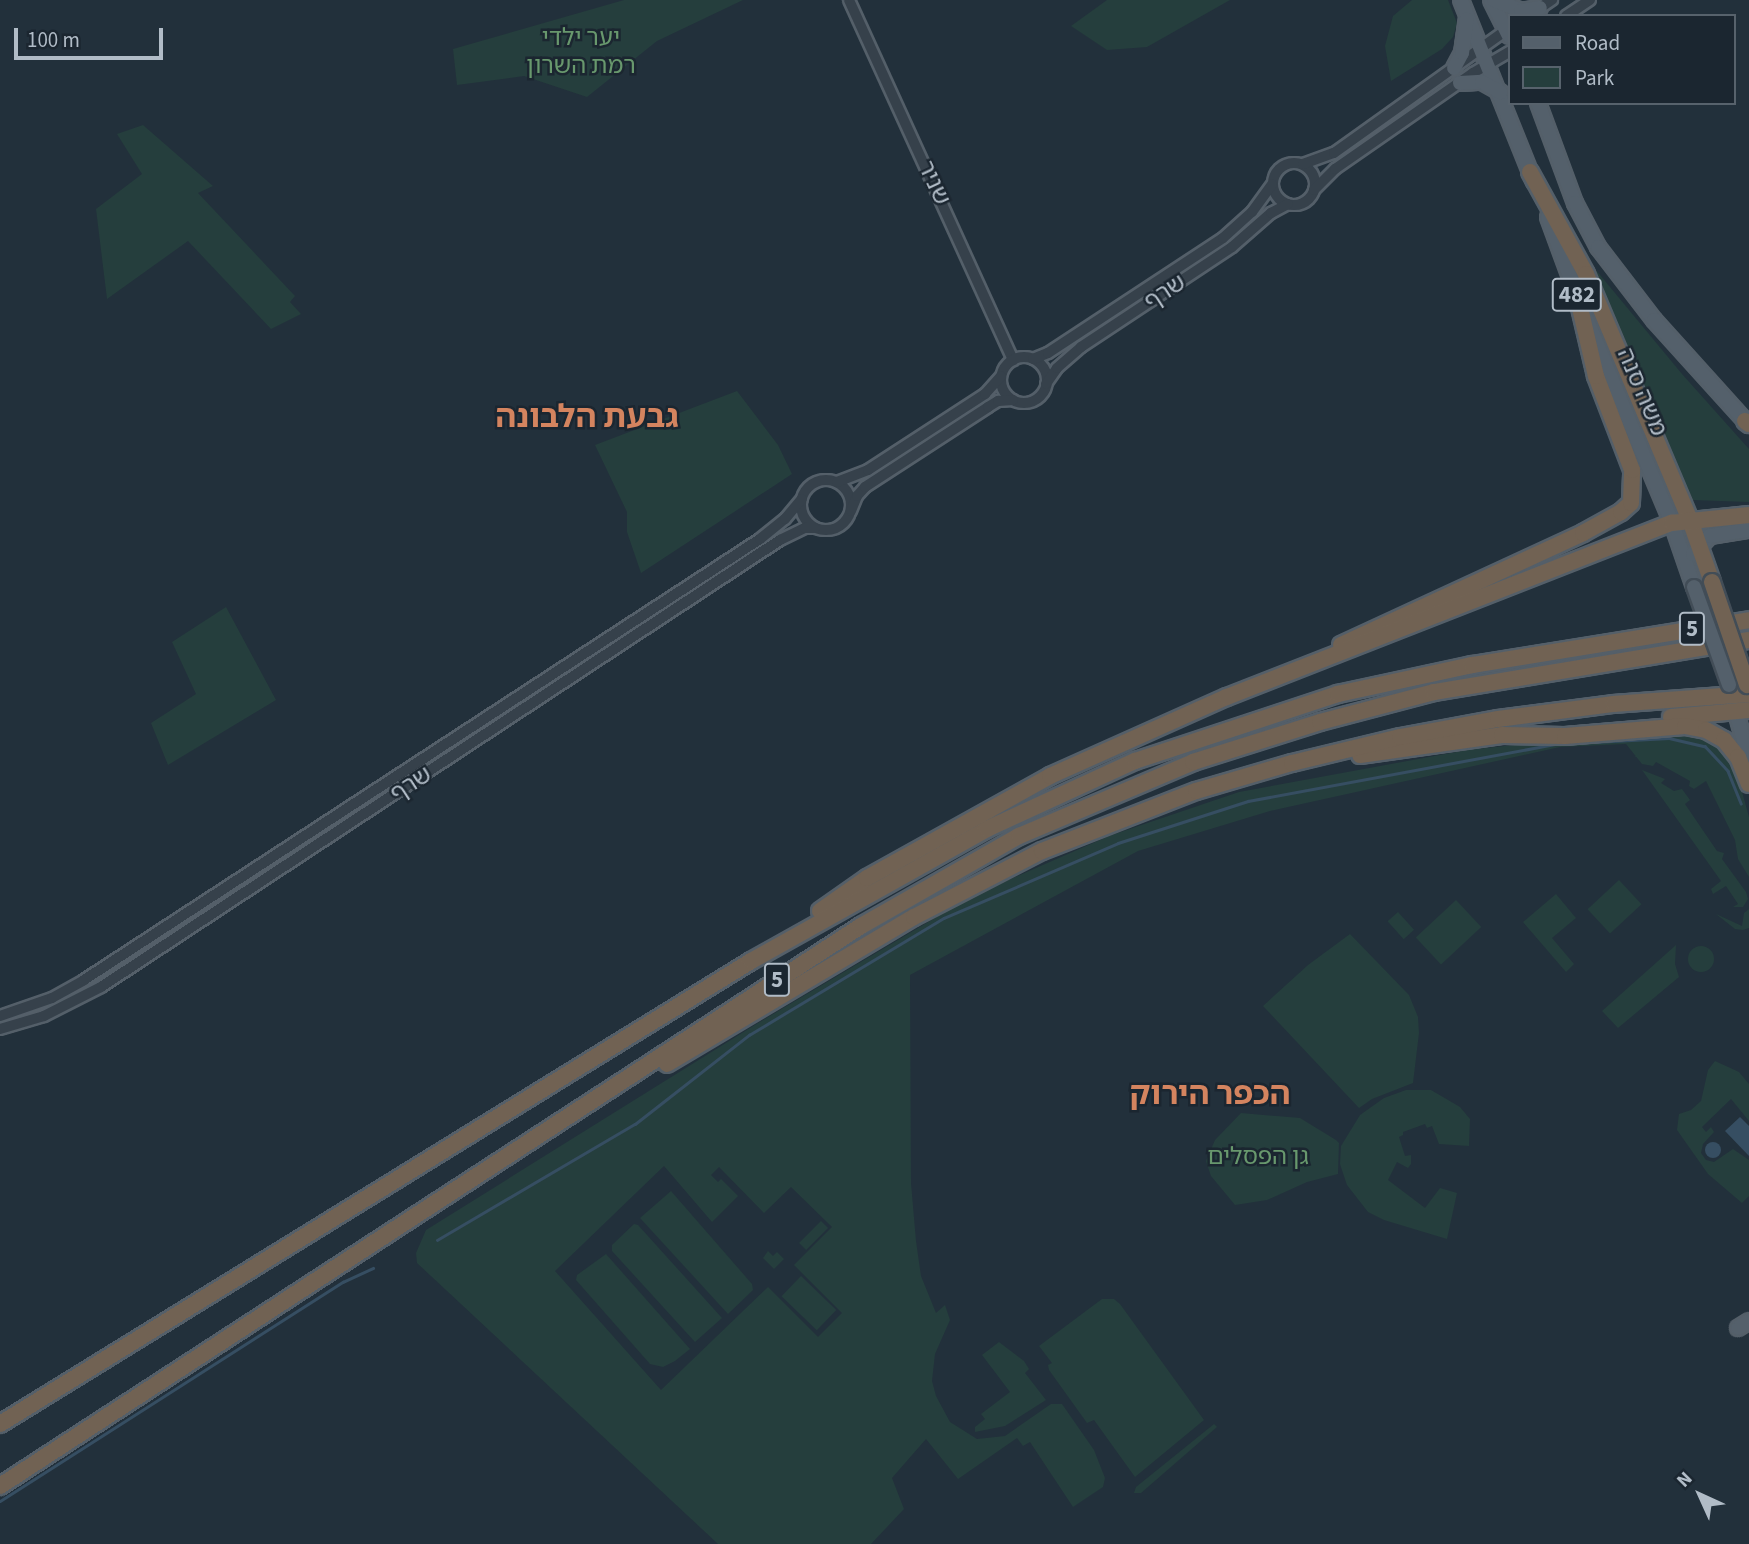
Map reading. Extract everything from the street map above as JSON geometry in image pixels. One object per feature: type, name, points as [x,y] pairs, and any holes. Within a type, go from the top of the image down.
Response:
[{"type":"highway","points":[[449,1194],[914,917],[1042,852],[1196,791],[1292,762],[1400,737],[1498,719],[1748,689],[1690,520],[1586,274],[1530,172]]},
{"type":"highway","points":[[751,961],[867,878],[953,828],[1061,771],[1292,670],[1362,634],[1621,513],[1631,503],[1632,470],[1596,376],[1578,299]]},
{"type":"highway","points":[[1292,670],[1372,642],[1672,523],[1749,515]]},
{"type":"highway","name":"5","points":[[0,1424],[751,961],[987,829],[1135,761],[1338,695],[1472,665],[1749,620]]},
{"type":"highway","name":"5","points":[[0,1486],[861,926],[1019,836],[1193,762],[1320,722],[1434,692],[1749,640]]},
{"type":"highway","points":[[1292,762],[1577,724],[1743,711]]},
{"type":"highway","points":[[1502,735],[1565,736],[1696,727],[1724,740],[1738,757],[1749,785]]},
{"type":"main road","name":"482","points":[[1461,0],[1480,46]]},
{"type":"main road","points":[[1493,0],[1521,11],[1540,8]]},
{"type":"main road","points":[[1493,0],[1508,32]]},
{"type":"main road","points":[[1454,68],[1466,39],[1468,14]]},
{"type":"main road","name":"משה סנה","points":[[1480,46],[1578,299],[1672,523],[1731,690],[1743,711],[1749,760]]},
{"type":"main road","points":[[1460,83],[1482,82],[1500,92]]},
{"type":"main road","name":"משה סנה","points":[[1539,105],[1575,203],[1598,247],[1654,320],[1748,423]]},
{"type":"main road","points":[[1689,571],[1691,558],[1698,546],[1710,536],[1749,530]]},
{"type":"street","points":[[1569,14],[1590,0]]},
{"type":"street","name":"שניר","points":[[851,4],[1013,360]]},
{"type":"street","points":[[1508,32],[1480,46],[1454,68],[1334,153],[1285,167],[1272,184],[1277,198],[1288,204],[1302,202],[1335,169],[1508,53]]},
{"type":"street","points":[[1303,164],[1313,172],[1314,190]]},
{"type":"street","name":"שרף","points":[[1033,359],[1048,353],[1223,238],[1252,212],[1272,184]]},
{"type":"street","name":"שרף","points":[[1046,384],[1056,368],[1081,347],[1232,247],[1271,213],[1288,204]]},
{"type":"street","points":[[1033,359],[1044,370],[1046,384],[1034,400],[998,401],[988,407],[865,487],[837,528],[815,528],[802,513],[802,499],[813,483],[828,480],[837,482],[868,470],[985,394],[1013,360],[1033,359]]},
{"type":"street","points":[[1001,376],[1003,389],[1013,400]]},
{"type":"street","points":[[837,482],[850,496],[851,511]]},
{"type":"street","name":"שרף","points":[[0,1016],[51,999],[84,980],[760,539],[785,519],[802,499]]},
{"type":"street","name":"שרף","points":[[0,1029],[44,1016],[101,988],[780,540],[804,528],[815,528]]},
{"type":"green space","name":"יער ילדי רמת השרון","points":[[624,0],[743,0],[657,41],[587,97],[524,76],[457,85],[453,49]]},
{"type":"green space","points":[[1107,0],[1230,0],[1147,47],[1107,50],[1071,26]]},
{"type":"green space","points":[[1412,0],[1448,0],[1457,23],[1453,37],[1442,49],[1391,81],[1385,46],[1393,16]]},
{"type":"green space","points":[[143,125],[213,186],[198,193],[295,296],[290,302],[301,314],[271,329],[188,241],[107,299],[96,209],[142,174],[117,134]]},
{"type":"green space","points":[[1591,264],[1682,374],[1749,449],[1749,502],[1692,500]]},
{"type":"green space","points":[[737,391],[778,445],[792,474],[641,573],[627,532],[627,512],[595,445]]},
{"type":"green space","points":[[226,607],[276,700],[168,765],[151,723],[196,694],[172,642]]},
{"type":"green space","points":[[1689,734],[1719,746],[1736,770],[1749,817],[1749,877],[1738,859],[1735,840],[1706,781],[1694,789],[1689,786],[1690,781],[1656,762],[1653,766],[1642,764],[1626,744],[1560,747],[1270,811],[1138,851],[910,975],[911,1183],[916,1241],[921,1276],[936,1313],[945,1305],[950,1320],[935,1354],[932,1381],[936,1396],[950,1422],[977,1439],[1005,1436],[1051,1404],[1062,1404],[1094,1450],[1105,1478],[1103,1487],[1073,1507],[1030,1442],[1023,1446],[1017,1438],[958,1479],[926,1439],[892,1478],[904,1509],[871,1544],[718,1544],[417,1263],[416,1253],[426,1230],[758,1023],[972,896],[1109,836],[1239,792],[1467,750],[1552,741]],"holes":[[[664,1166],[712,1222],[738,1196],[721,1179],[718,1182],[711,1175],[719,1167],[764,1213],[791,1187],[832,1227],[794,1265],[842,1313],[818,1337],[768,1287],[661,1390],[555,1271]]]},
{"type":"green space","points":[[1642,770],[1665,779],[1661,783],[1674,791],[1682,789],[1690,800],[1685,804],[1717,851],[1724,853],[1722,859],[1746,892],[1748,899],[1743,907],[1733,907],[1738,904],[1726,886],[1713,894],[1711,889],[1721,881]]},
{"type":"green space","points":[[1619,880],[1642,904],[1610,933],[1588,909]]},
{"type":"green space","points":[[1556,894],[1576,918],[1552,938],[1574,964],[1566,972],[1523,922]]},
{"type":"green space","points":[[1456,900],[1481,927],[1441,965],[1416,938]]},
{"type":"green space","points":[[1749,909],[1749,928],[1743,930],[1735,929],[1716,914],[1742,926],[1744,913]]},
{"type":"green space","points":[[1398,912],[1414,930],[1404,939],[1388,921]]},
{"type":"green space","points":[[1350,934],[1409,995],[1418,1017],[1419,1033],[1413,1083],[1372,1099],[1359,1108],[1263,1006],[1308,965]]},
{"type":"green space","points":[[1676,945],[1675,964],[1679,977],[1618,1028],[1602,1011]]},
{"type":"green space","points":[[1701,946],[1710,950],[1714,959],[1710,968],[1701,972],[1692,968],[1688,959],[1692,950]]},
{"type":"green space","points":[[1715,1061],[1739,1072],[1749,1084],[1749,1121],[1731,1099],[1702,1127],[1706,1132],[1711,1127],[1714,1132],[1703,1144],[1701,1153],[1706,1160],[1714,1162],[1733,1149],[1749,1160],[1749,1196],[1742,1203],[1708,1174],[1677,1130],[1679,1114],[1691,1110],[1701,1101],[1708,1070]]},
{"type":"green space","points":[[1406,1090],[1431,1090],[1460,1107],[1470,1119],[1469,1146],[1439,1144],[1432,1126],[1427,1128],[1425,1124],[1403,1132],[1399,1137],[1405,1156],[1411,1155],[1411,1164],[1408,1168],[1397,1162],[1388,1180],[1425,1208],[1440,1188],[1457,1193],[1447,1239],[1384,1220],[1368,1212],[1347,1185],[1340,1164],[1341,1146],[1360,1115],[1384,1098]]},
{"type":"green space","name":"גן הפסלים","points":[[1241,1113],[1300,1118],[1336,1140],[1339,1143],[1338,1174],[1307,1182],[1267,1200],[1235,1205],[1211,1176],[1206,1161],[1215,1140]]},
{"type":"green space","points":[[671,1191],[752,1284],[753,1290],[728,1314],[640,1218]]},
{"type":"green space","points":[[821,1221],[828,1228],[806,1250],[799,1243]]},
{"type":"green space","points":[[634,1224],[638,1225],[722,1318],[695,1342],[612,1251],[612,1245]]},
{"type":"green space","points":[[768,1251],[773,1256],[777,1252],[784,1259],[774,1269],[763,1258]]},
{"type":"green space","points":[[606,1254],[690,1349],[675,1361],[663,1367],[650,1364],[576,1280],[577,1275]]},
{"type":"green space","points":[[801,1276],[836,1310],[817,1330],[782,1296]]},
{"type":"green space","points":[[1102,1299],[1114,1299],[1120,1304],[1204,1420],[1135,1477],[1094,1420],[1087,1423],[1049,1370],[1048,1365],[1052,1363],[1039,1346]]},
{"type":"green space","points":[[999,1342],[1024,1361],[1029,1369],[1025,1373],[1046,1400],[1005,1426],[975,1432],[975,1427],[985,1419],[981,1414],[1010,1392],[982,1355]]},
{"type":"green space","points":[[1214,1424],[1217,1427],[1141,1493],[1134,1493],[1136,1487]]},
{"type":"water","points":[[1740,1117],[1749,1126],[1749,1156],[1725,1131]]},
{"type":"water","points":[[1710,1142],[1716,1142],[1721,1150],[1719,1156],[1710,1158],[1705,1153],[1705,1147]]},
{"type":"waterway","points":[[437,1240],[635,1124],[749,1035],[944,918],[1118,843],[1248,801],[1556,744],[1669,738],[1705,746],[1728,771],[1741,803]]},
{"type":"waterway","points":[[0,1501],[343,1282],[373,1268]]},
{"type":"district","name":"גבעת הלבונה","points":[[587,417]]},
{"type":"district","name":"הכפר הירוק","points":[[1210,1094]]}]
